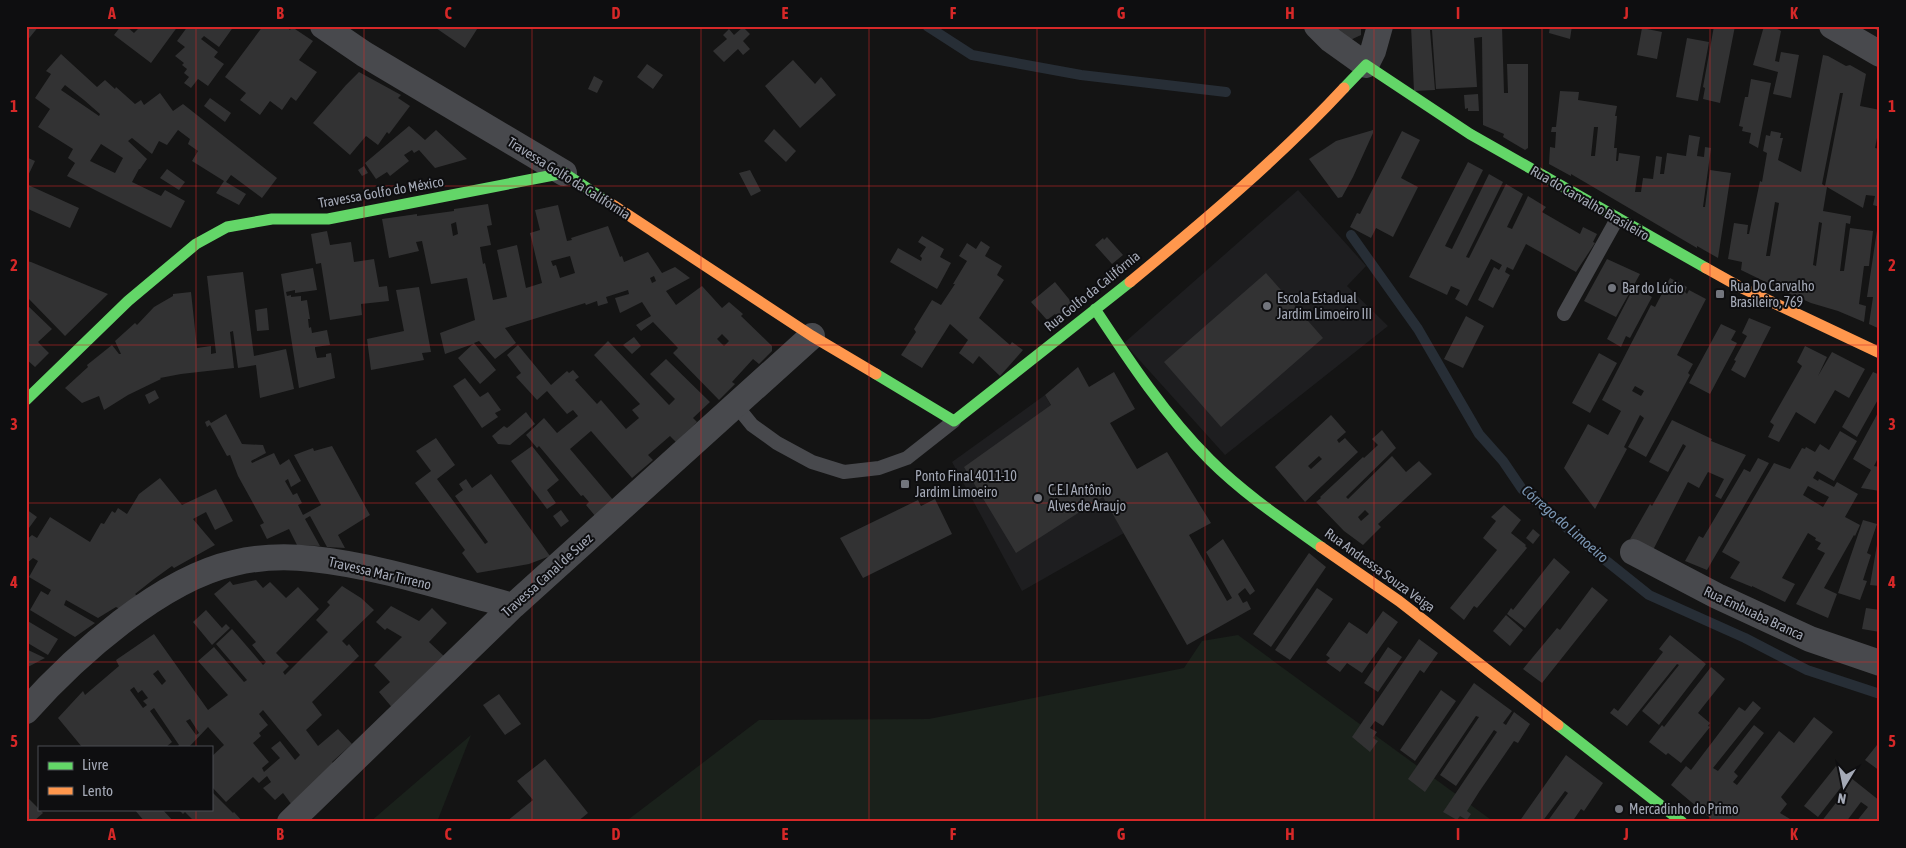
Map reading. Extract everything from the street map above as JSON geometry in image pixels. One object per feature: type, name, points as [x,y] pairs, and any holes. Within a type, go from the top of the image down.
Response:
[{"type":"street","name":"Travessa Golfo da Califórnia","points":[[323,26],[364,54],[564,173],[812,336]]},
{"type":"street","name":"Rua do Carvalho Brasileiro","points":[[1316,26],[1331,40],[1366,65],[1470,134],[1740,287],[1880,353]]},
{"type":"street","points":[[1366,65],[1373,51],[1380,26]]},
{"type":"street","points":[[1832,26],[1880,54]]},
{"type":"street","name":"Rua Golfo da Califórnia","points":[[954,421],[1095,309],[1242,186],[1317,117],[1366,65]]},
{"type":"street","name":"Travessa Golfo do México","points":[[26,400],[128,301],[196,244],[227,227],[272,220],[328,219],[564,173]]},
{"type":"street","name":"Rua Andressa Souza Veiga","points":[[1095,309],[1128,359],[1179,427],[1210,462],[1234,483],[1399,601],[1682,822]]},
{"type":"street","points":[[812,336],[954,421]]},
{"type":"street","name":"Travessa Canal de Suez","points":[[290,822],[513,606],[812,336]]},
{"type":"street","name":"Rua Embuaba Branca","points":[[1633,552],[1717,596],[1810,640],[1880,663]]},
{"type":"street","name":"Travessa Mar Tirreno","points":[[31,699],[106,633],[157,597],[195,577],[233,563],[268,558],[312,558],[357,565],[513,606]]},
{"type":"lane","points":[[1564,314],[1617,219]]},
{"type":"lane","points":[[735,404],[752,425],[777,443],[812,462],[844,472],[879,468],[907,458],[954,421]]},
{"type":"shaded area","name":"Escola Estadual Jardim Limoeiro III","points":[[1298,190],[1366,266],[1347,286],[1388,326],[1225,455],[1124,343]]},
{"type":"shaded area","name":"C.E.I Antônio Alves de Araujo","points":[[1045,395],[1124,533],[1022,591],[952,462]]},
{"type":"shaded area","points":[[1238,635],[1494,822],[625,822],[759,720],[929,719],[1184,668],[1202,641]]},
{"type":"shaded area","points":[[471,735],[437,822],[370,822]]},
{"type":"building","points":[[26,26],[39,26],[26,42]]},
{"type":"building","points":[[121,26],[126,26],[134,33],[138,29],[135,26],[178,26],[151,63],[114,35]]},
{"type":"building","points":[[188,26],[234,26],[219,47],[204,36],[201,39],[218,52],[214,57],[224,64],[208,86],[198,79],[191,88],[184,83],[189,77],[184,73],[187,69],[182,65],[184,63],[175,56],[185,47],[177,41]]},
{"type":"building","points":[[263,26],[285,26],[290,30],[292,27],[313,41],[299,60],[317,72],[296,101],[291,97],[282,110],[270,101],[260,115],[240,100],[246,93],[225,77]]},
{"type":"building","points":[[433,26],[479,26],[465,48]]},
{"type":"building","points":[[1330,26],[1361,26],[1361,35],[1346,42]]},
{"type":"building","points":[[1411,26],[1502,26],[1504,93],[1508,93],[1507,64],[1528,64],[1528,148],[1525,150],[1503,137],[1504,134],[1483,125],[1482,37],[1474,38],[1477,87],[1436,89],[1432,30],[1430,30],[1435,90],[1414,91]]},
{"type":"building","points":[[1550,26],[1572,26],[1570,39],[1549,33]]},
{"type":"building","points":[[1714,26],[1735,26],[1720,103],[1703,99],[1705,88],[1703,87]]},
{"type":"building","points":[[1764,26],[1772,26],[1781,31],[1775,61],[1779,62],[1781,52],[1799,55],[1791,98],[1773,94],[1778,72],[1753,65]]},
{"type":"building","points":[[1870,26],[1880,26],[1880,32]]},
{"type":"building","points":[[743,27],[750,34],[743,41],[750,49],[743,55],[738,49],[724,62],[713,51],[727,39],[723,35],[729,29],[734,35]]},
{"type":"building","points":[[1642,28],[1662,32],[1657,59],[1637,55]]},
{"type":"building","points":[[1687,38],[1709,42],[1698,101],[1676,97]]},
{"type":"building","points":[[61,54],[97,87],[105,80],[135,104],[141,100],[144,105],[160,93],[173,111],[183,104],[277,178],[262,198],[231,175],[226,182],[246,194],[239,205],[216,193],[224,181],[192,161],[198,151],[188,144],[190,139],[178,130],[167,145],[159,141],[152,154],[132,138],[128,141],[147,159],[132,182],[161,196],[165,190],[185,201],[171,228],[67,176],[75,163],[68,158],[73,149],[38,127],[50,109],[35,98],[51,74],[46,71]],"holes":[[[65,85],[100,114],[99,116],[61,90]],[[101,144],[123,158],[115,173],[90,161]]]},
{"type":"building","points":[[1823,55],[1828,56],[1866,74],[1860,106],[1880,110],[1880,123],[1875,148],[1880,149],[1880,207],[1873,205],[1875,196],[1866,195],[1863,208],[1827,187],[1823,211],[1851,216],[1850,224],[1846,223],[1840,271],[1844,271],[1850,228],[1873,231],[1869,266],[1864,266],[1859,304],[1866,306],[1864,322],[1786,292],[1741,270],[1742,262],[1728,259],[1734,223],[1748,225],[1747,234],[1749,234],[1767,153],[1763,151],[1766,135],[1770,136],[1771,131],[1781,133],[1780,138],[1783,138],[1778,160],[1801,172]],"holes":[[[1840,93],[1843,93],[1825,186],[1822,184]],[[1775,202],[1779,203],[1770,256],[1766,256]],[[1819,222],[1822,223],[1816,266],[1813,265]]]},
{"type":"building","points":[[793,60],[815,84],[821,77],[836,95],[800,128],[765,86]]},
{"type":"building","points":[[647,64],[663,75],[653,89],[637,77]]},
{"type":"building","points":[[359,72],[401,95],[398,98],[410,106],[389,134],[387,132],[378,145],[366,136],[350,155],[313,123]]},
{"type":"building","points":[[594,76],[603,81],[597,93],[588,89]]},
{"type":"building","points":[[1751,79],[1771,83],[1758,148],[1749,143],[1751,133],[1742,131],[1743,127],[1739,126],[1745,97],[1748,97]]},
{"type":"building","points":[[1560,91],[1579,92],[1578,100],[1617,106],[1614,148],[1617,148],[1616,161],[1618,161],[1619,153],[1640,156],[1635,192],[1641,192],[1643,178],[1653,179],[1656,156],[1662,157],[1660,174],[1664,174],[1667,153],[1686,156],[1689,135],[1700,137],[1697,156],[1704,157],[1705,147],[1711,148],[1703,207],[1705,207],[1710,170],[1731,173],[1718,258],[1697,246],[1697,248],[1571,174],[1571,176],[1549,164],[1550,147],[1555,148],[1556,132],[1551,132],[1552,127],[1556,127]],"holes":[[[1594,127],[1598,127],[1595,156],[1591,156]]]},
{"type":"building","points":[[1478,94],[1479,111],[1468,111],[1468,108],[1465,109],[1464,95]]},
{"type":"building","points":[[210,98],[231,113],[225,122],[204,106]]},
{"type":"building","points":[[409,126],[425,140],[436,130],[467,159],[435,168],[419,150],[414,153],[412,150],[404,155],[409,161],[390,176],[387,172],[376,179],[365,163]]},
{"type":"building","points":[[774,129],[796,151],[786,162],[764,141]]},
{"type":"building","points":[[1373,130],[1353,177],[1342,197],[1338,198],[1309,159],[1336,141]]},
{"type":"building","points":[[1402,131],[1420,140],[1401,178],[1418,187],[1393,237],[1376,228],[1371,238],[1350,227],[1357,213],[1360,214]]},
{"type":"building","points":[[26,157],[35,161],[26,180]]},
{"type":"building","points":[[1468,162],[1483,170],[1445,246],[1452,249],[1489,174],[1503,182],[1466,257],[1469,258],[1506,184],[1523,194],[1507,227],[1512,229],[1528,196],[1546,207],[1542,212],[1580,234],[1583,227],[1597,234],[1593,242],[1595,243],[1576,272],[1526,244],[1513,270],[1507,267],[1505,272],[1510,275],[1493,308],[1478,300],[1494,267],[1499,270],[1502,265],[1491,259],[1467,306],[1455,299],[1460,290],[1451,286],[1447,295],[1409,277]]},
{"type":"building","points":[[364,166],[368,173],[362,176],[358,170]]},
{"type":"building","points":[[167,169],[185,182],[179,190],[160,178]]},
{"type":"building","points":[[750,170],[761,191],[751,196],[739,173]]},
{"type":"building","points":[[26,184],[79,208],[70,228],[26,208]]},
{"type":"building","points":[[488,204],[492,225],[487,226],[491,245],[480,247],[493,300],[507,297],[497,250],[517,245],[526,288],[542,283],[530,233],[540,230],[535,210],[558,205],[567,241],[608,226],[620,257],[622,256],[624,262],[648,252],[662,273],[675,267],[690,278],[666,291],[676,305],[702,286],[722,308],[729,302],[743,314],[741,316],[772,346],[772,351],[759,364],[753,359],[732,382],[735,384],[719,400],[673,353],[678,348],[653,322],[641,331],[636,325],[651,316],[642,302],[620,313],[615,298],[629,294],[628,290],[606,297],[608,303],[598,306],[597,301],[586,305],[585,303],[505,328],[516,343],[495,359],[479,341],[474,343],[496,370],[480,384],[458,358],[473,344],[445,354],[440,333],[475,320],[467,278],[431,284],[422,241],[416,242],[419,251],[389,258],[382,219],[454,211],[454,209]],"holes":[[[456,222],[458,234],[453,236],[451,224]],[[570,256],[575,273],[560,278],[556,265],[553,266],[551,261]],[[654,276],[656,281],[652,283],[650,278]],[[722,334],[729,341],[724,346],[717,339]]]},
{"type":"building","points":[[1879,217],[1880,329],[1869,324],[1873,297],[1867,297]]},
{"type":"building","points":[[327,231],[330,245],[351,242],[354,262],[374,259],[379,287],[387,286],[389,301],[361,304],[362,315],[330,320],[321,263],[316,264],[311,234]]},
{"type":"building","points":[[922,236],[944,249],[940,257],[951,263],[937,289],[890,262],[898,248],[921,261],[922,258],[920,256],[926,247],[918,242]]},
{"type":"building","points":[[1107,237],[1123,255],[1112,264],[1095,245]]},
{"type":"building","points":[[981,241],[990,247],[985,256],[1002,266],[997,275],[1004,280],[979,318],[1010,345],[1012,342],[1023,350],[1000,376],[979,356],[973,364],[959,353],[968,340],[950,324],[922,368],[901,355],[916,332],[914,329],[932,300],[941,305],[955,284],[953,284],[967,261],[959,256],[967,243],[976,249]]},
{"type":"building","name":"Bar do Lúcio","points":[[1607,259],[1640,274],[1616,317],[1584,301]]},
{"type":"building","points":[[26,261],[108,294],[65,336],[28,298],[26,300]]},
{"type":"building","points":[[313,268],[317,290],[295,293],[295,290],[286,292],[287,296],[301,296],[301,301],[307,300],[310,319],[308,319],[309,328],[311,327],[312,333],[327,330],[330,345],[315,347],[315,349],[317,358],[326,357],[326,354],[331,353],[335,378],[299,388],[281,274]]},
{"type":"building","points":[[243,272],[254,356],[286,349],[294,389],[260,398],[256,365],[238,368],[233,331],[230,332],[234,368],[160,378],[104,410],[99,396],[82,403],[65,388],[88,367],[87,365],[112,345],[121,354],[115,341],[135,323],[137,325],[154,307],[173,296],[173,294],[191,292],[197,348],[211,346],[211,354],[216,353],[207,276]]},
{"type":"building","points":[[1266,273],[1323,338],[1221,427],[1164,362]]},
{"type":"building","points":[[1670,278],[1687,287],[1685,292],[1687,294],[1689,290],[1706,299],[1677,355],[1693,364],[1688,373],[1690,375],[1646,457],[1628,447],[1644,418],[1640,415],[1624,447],[1627,449],[1595,509],[1564,468],[1588,424],[1608,435],[1621,411],[1602,400],[1651,305],[1655,307]],"holes":[[[1635,386],[1644,391],[1641,396],[1632,391]]]},
{"type":"building","points":[[1055,282],[1073,304],[1058,317],[1055,314],[1047,320],[1031,302]]},
{"type":"building","points":[[419,287],[431,352],[422,353],[424,360],[371,370],[367,339],[404,331],[396,290]]},
{"type":"building","points":[[1634,287],[1652,297],[1630,338],[1626,336],[1621,347],[1607,339]]},
{"type":"building","points":[[26,304],[52,329],[38,342],[49,353],[35,367],[26,359]]},
{"type":"building","points":[[267,308],[269,330],[257,331],[255,310]]},
{"type":"building","points":[[1466,316],[1484,326],[1463,368],[1444,359]]},
{"type":"building","points":[[1749,318],[1771,327],[1745,378],[1731,370],[1736,361],[1734,360],[1747,336],[1742,333]]},
{"type":"building","points":[[1721,324],[1736,331],[1731,340],[1737,343],[1710,394],[1689,383]]},
{"type":"building","points":[[634,337],[641,346],[632,354],[623,345]]},
{"type":"building","points":[[608,341],[669,405],[675,399],[650,374],[666,359],[710,402],[693,418],[697,422],[676,442],[670,436],[648,455],[653,460],[632,478],[591,431],[570,449],[614,501],[596,517],[586,505],[589,502],[583,495],[581,496],[539,446],[537,448],[526,435],[544,418],[557,433],[578,416],[573,410],[567,414],[547,391],[537,400],[516,377],[521,373],[507,355],[518,345],[551,385],[567,371],[569,373],[573,370],[579,377],[575,380],[597,404],[601,400],[626,429],[639,418],[632,410],[640,404],[594,355]]},
{"type":"building","points":[[1805,346],[1827,357],[1818,376],[1832,352],[1865,369],[1849,398],[1835,390],[1815,424],[1796,412],[1779,442],[1768,437],[1774,425],[1770,422],[1802,366],[1797,362]]},
{"type":"building","points":[[1599,353],[1617,363],[1590,413],[1572,403]]},
{"type":"building","points":[[1078,367],[1089,387],[1114,372],[1135,409],[1110,423],[1137,469],[1167,452],[1211,523],[1189,535],[1227,601],[1232,598],[1206,552],[1223,539],[1255,591],[1250,595],[1245,588],[1238,594],[1243,603],[1247,601],[1251,609],[1187,645],[1103,497],[1016,553],[964,467],[1051,405],[1045,395]]},
{"type":"building","points":[[1873,372],[1880,375],[1880,396],[1857,437],[1842,427]]},
{"type":"building","points":[[465,378],[480,397],[488,392],[501,410],[495,413],[498,417],[482,428],[453,386]]},
{"type":"building","points":[[155,390],[159,398],[149,404],[145,395]]},
{"type":"building","points":[[1880,409],[1880,461],[1877,460],[1874,466],[1880,467],[1880,491],[1861,488],[1871,470],[1853,459]]},
{"type":"building","points":[[526,412],[535,424],[510,445],[498,444],[492,436],[504,426],[507,428]]},
{"type":"building","points":[[226,414],[242,444],[263,445],[266,453],[251,461],[252,463],[274,453],[280,465],[289,459],[301,481],[291,487],[288,479],[285,481],[293,495],[297,493],[302,503],[298,505],[303,515],[321,505],[294,455],[313,448],[314,451],[332,446],[370,515],[338,535],[345,548],[327,547],[310,516],[305,519],[320,546],[297,545],[289,529],[267,539],[260,525],[264,523],[238,476],[230,455],[227,456],[210,425],[207,427],[205,422],[209,420],[211,423]]},
{"type":"building","points":[[1331,415],[1346,432],[1337,440],[1339,443],[1345,438],[1358,452],[1305,502],[1275,467]],"holes":[[[1319,456],[1322,459],[1311,469],[1308,466]]]},
{"type":"building","points":[[1672,420],[1712,439],[1711,441],[1746,455],[1721,499],[1715,496],[1724,479],[1708,472],[1699,488],[1688,482],[1653,550],[1630,539],[1650,504],[1652,506],[1686,446],[1683,444],[1668,472],[1649,462]]},
{"type":"building","points":[[1382,430],[1396,448],[1346,497],[1348,499],[1392,456],[1406,472],[1419,461],[1432,474],[1378,524],[1381,527],[1363,545],[1344,531],[1316,502],[1378,445],[1372,439]],"holes":[[[1365,510],[1369,514],[1361,521],[1358,517]]]},
{"type":"building","points":[[1840,431],[1857,441],[1834,481],[1817,471],[1813,478],[1834,487],[1837,482],[1858,494],[1845,517],[1860,525],[1824,588],[1837,594],[1828,618],[1796,604],[1825,553],[1817,549],[1821,543],[1808,533],[1782,578],[1795,584],[1785,602],[1730,578],[1740,562],[1722,552],[1774,463],[1790,469],[1802,448],[1805,449],[1806,447],[1815,452],[1820,444],[1829,450]],"holes":[[[1808,486],[1829,497],[1823,507],[1803,495]]]},
{"type":"building","points":[[436,438],[455,465],[437,479],[485,544],[488,542],[455,496],[463,490],[459,484],[466,479],[472,488],[491,474],[550,556],[529,564],[477,573],[462,553],[465,550],[415,483],[431,471],[416,451]]},
{"type":"building","points":[[532,446],[559,480],[547,490],[556,503],[547,509],[511,461]]},
{"type":"building","points":[[1758,458],[1769,463],[1707,570],[1685,561],[1699,536],[1703,538],[1744,469],[1750,472]]},
{"type":"building","points":[[160,478],[182,505],[216,489],[233,521],[215,530],[206,512],[193,519],[215,545],[174,568],[172,566],[154,579],[135,594],[140,598],[124,611],[116,607],[98,618],[66,600],[64,605],[95,623],[75,637],[30,610],[41,591],[48,595],[51,590],[29,577],[38,561],[33,558],[26,564],[26,540],[32,535],[37,538],[50,517],[90,542],[101,523],[104,524],[112,511],[115,513],[118,508],[127,514],[139,494]]},
{"type":"building","points":[[935,499],[952,534],[863,578],[840,538],[918,500],[921,506]]},
{"type":"building","points":[[1504,505],[1521,520],[1511,533],[1526,545],[1527,548],[1477,608],[1474,606],[1464,620],[1450,608],[1497,550],[1483,538],[1496,521],[1491,517]]},
{"type":"building","points":[[26,509],[37,517],[26,532]]},
{"type":"building","points":[[561,510],[569,521],[561,527],[553,516]]},
{"type":"building","points":[[1863,520],[1877,524],[1867,553],[1871,555],[1863,580],[1867,581],[1860,600],[1838,593]]},
{"type":"building","points":[[1533,529],[1540,535],[1533,544],[1526,538]]},
{"type":"building","points":[[1878,539],[1880,539],[1880,586],[1870,585]]},
{"type":"building","points":[[1309,553],[1326,567],[1271,647],[1253,634]]},
{"type":"building","points":[[1554,558],[1570,572],[1525,628],[1507,614],[1511,608],[1513,610]]},
{"type":"building","points":[[256,580],[263,588],[270,582],[286,598],[298,587],[319,609],[276,653],[289,666],[283,672],[285,675],[328,632],[316,620],[330,605],[327,602],[342,586],[361,598],[374,610],[342,641],[347,646],[349,644],[359,656],[312,702],[322,715],[306,730],[318,746],[338,729],[352,744],[332,762],[336,767],[292,805],[283,793],[275,800],[263,788],[271,782],[267,776],[259,783],[253,777],[226,802],[212,787],[212,756],[224,745],[208,727],[190,746],[178,746],[154,708],[150,711],[172,742],[167,746],[81,746],[58,718],[83,691],[85,695],[119,666],[116,660],[154,634],[208,710],[228,695],[198,661],[214,647],[244,682],[247,680],[216,644],[232,629],[263,665],[266,662],[252,645],[256,642],[214,594],[230,581],[233,585]],"holes":[[[158,670],[166,681],[162,685],[153,674]],[[134,687],[138,693],[142,690],[148,698],[143,701],[147,705],[143,708],[130,690]],[[263,710],[300,755],[295,760],[280,741],[271,748],[280,758],[264,772],[262,768],[269,762],[253,743],[261,736],[259,733],[268,725],[259,714]],[[190,719],[199,733],[196,735],[186,721]]]},
{"type":"building","points":[[1592,587],[1608,600],[1542,683],[1523,669],[1557,628],[1560,630]]},
{"type":"building","points":[[1317,588],[1333,599],[1290,660],[1275,650]]},
{"type":"building","points":[[391,606],[419,621],[432,608],[447,623],[429,642],[447,659],[395,711],[379,692],[390,682],[374,665],[402,637],[387,628],[385,630],[376,622]]},
{"type":"building","points":[[1866,608],[1880,610],[1880,632],[1862,629]]},
{"type":"building","points":[[206,610],[222,628],[226,624],[230,628],[212,645],[193,622]]},
{"type":"building","points":[[1383,611],[1398,622],[1362,673],[1347,663],[1340,672],[1326,662],[1330,658],[1326,655],[1349,622],[1367,634]]},
{"type":"building","points":[[1506,615],[1523,630],[1510,646],[1493,631]]},
{"type":"building","points":[[26,620],[58,639],[48,655],[26,642]]},
{"type":"building","points":[[1670,635],[1706,664],[1659,725],[1642,711],[1679,665],[1677,664],[1627,726],[1610,713],[1614,708],[1618,711],[1663,652],[1659,649]]},
{"type":"building","points":[[1419,639],[1438,653],[1424,673],[1420,670],[1383,726],[1375,721],[1370,728],[1377,732],[1373,738],[1378,741],[1370,752],[1352,737]]},
{"type":"building","points":[[1388,647],[1402,657],[1378,692],[1364,683]]},
{"type":"building","points":[[26,649],[45,658],[26,668]]},
{"type":"building","points":[[1711,667],[1725,679],[1698,713],[1710,723],[1708,726],[1710,727],[1681,763],[1668,753],[1666,755],[1649,742],[1662,725],[1664,727]]},
{"type":"building","points":[[1474,683],[1512,711],[1503,723],[1506,725],[1514,712],[1530,724],[1518,743],[1514,741],[1479,792],[1467,811],[1471,814],[1467,820],[1460,816],[1457,820],[1443,812],[1497,732],[1494,730],[1456,786],[1440,775],[1479,717],[1476,716],[1425,792],[1408,779]]},
{"type":"building","points":[[1441,690],[1456,701],[1415,761],[1400,750]]},
{"type":"building","points":[[499,694],[521,724],[505,735],[483,705]]},
{"type":"building","points":[[1753,701],[1761,708],[1713,768],[1718,771],[1754,725],[1764,733],[1734,772],[1738,776],[1733,782],[1737,785],[1779,731],[1794,743],[1814,717],[1833,732],[1781,797],[1787,804],[1780,813],[1790,819],[1788,822],[1715,822],[1671,785],[1686,766],[1691,770],[1739,707],[1745,711]]},
{"type":"building","points":[[1877,745],[1880,747],[1880,771],[1865,760]]},
{"type":"building","points":[[1566,755],[1603,783],[1584,811],[1581,809],[1572,822],[1547,822],[1568,793],[1565,791],[1542,822],[1519,822]]},
{"type":"building","points":[[545,759],[588,813],[577,822],[506,822],[533,800],[517,781]]},
{"type":"building","points":[[1836,766],[1880,801],[1880,822],[1856,822],[1868,807],[1861,802],[1846,822],[1821,822],[1846,790],[1842,786],[1818,817],[1804,806]]},
{"type":"building","points":[[212,792],[243,822],[195,822],[185,812],[183,814],[179,810],[212,810]]},
{"type":"building","points":[[26,796],[43,813],[33,822],[26,822]]},
{"type":"building","points":[[135,810],[163,810],[174,822],[145,822]]},
{"type":"waterway","points":[[927,26],[972,55],[1081,75],[1226,92]]},
{"type":"waterway","name":"Córrego do Limoeiro","points":[[1351,235],[1418,329],[1479,434],[1503,461],[1522,489],[1589,547],[1649,595],[1745,638],[1807,670],[1880,694]]},
{"type":"traffic: fast","points":[[1344,88],[1366,65],[1470,134],[1706,268]]},
{"type":"traffic: fast","points":[[26,400],[128,301],[196,244],[227,227],[272,219],[328,219],[564,173],[610,203]]},
{"type":"traffic: fast","points":[[876,374],[954,421],[1130,282]]},
{"type":"traffic: fast","points":[[1095,309],[1149,388],[1178,425],[1210,460],[1264,506],[1321,547]]},
{"type":"traffic: fast","points":[[1558,725],[1682,822]]},
{"type":"traffic: slow","points":[[1130,282],[1267,164],[1344,88]]},
{"type":"traffic: slow","points":[[610,203],[812,336],[876,374]]},
{"type":"traffic: slow","points":[[1706,268],[1740,287],[1880,353]]},
{"type":"traffic: slow","points":[[1321,547],[1399,601],[1558,725]]},
{"type":"place","name":"Bar do Lúcio","points":[[1612,288]]},
{"type":"place","name":"Rua Do Carvalho Brasileiro, 769","points":[[1720,294]]},
{"type":"place","name":"Escola Estadual Jardim Limoeiro III","points":[[1267,306]]},
{"type":"place","name":"Ponto Final 4011-10 Jardim Limoeiro","points":[[905,484]]},
{"type":"place","name":"C.E.I Antônio Alves de Araujo","points":[[1038,498]]},
{"type":"place","name":"Mercadinho do Primo","points":[[1619,809]]}]
